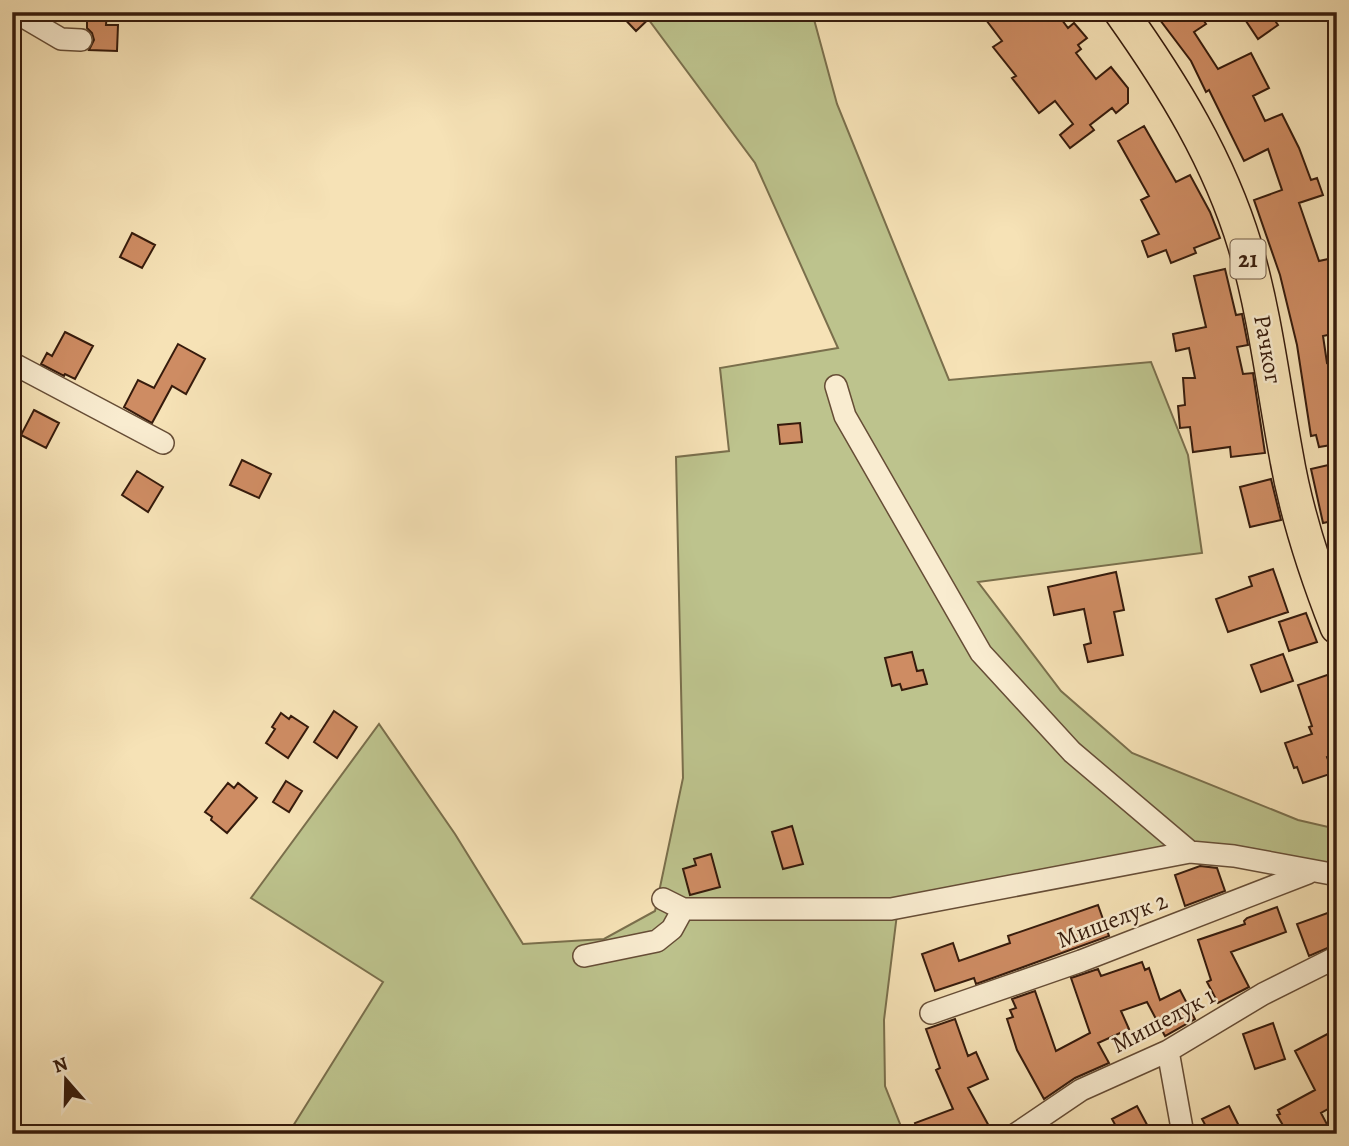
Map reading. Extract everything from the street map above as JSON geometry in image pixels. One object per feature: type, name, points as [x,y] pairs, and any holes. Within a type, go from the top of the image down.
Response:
[{"type":"main road","name":"Рачког","points":[[1121,12],[1185,107],[1216,168],[1231,205],[1257,290],[1293,492],[1308,546],[1337,627]]},
{"type":"street","points":[[15,12],[61,39],[81,40]]},
{"type":"street","points":[[12,363],[163,443]]},
{"type":"street","points":[[836,386],[845,416],[981,653],[1072,752],[1190,852]]},
{"type":"street","points":[[663,900],[683,909],[891,909],[1190,852],[1234,856],[1337,875]]},
{"type":"street","name":"Мишелук 2","points":[[931,1013],[1081,961],[1310,872]]},
{"type":"street","points":[[584,956],[657,941],[672,929],[683,909]]},
{"type":"street","name":"Мишелук 1","points":[[1016,1134],[1081,1090],[1168,1051],[1263,995],[1337,957]]},
{"type":"street","points":[[1168,1051],[1183,1134]]},
{"type":"green space","points":[[643,12],[812,12],[837,104],[949,380],[1151,362],[1188,455],[1202,553],[978,582],[1061,691],[1132,753],[1298,820],[1337,829],[1337,872],[1194,852],[898,906],[884,1020],[885,1086],[904,1134],[288,1134],[383,982],[251,898],[379,724],[455,834],[523,944],[604,939],[655,911],[683,778],[676,457],[729,451],[720,368],[838,348],[755,163]]},
{"type":"building","points":[[87,12],[107,12],[106,25],[118,25],[117,51],[89,50],[94,40],[87,28]]},
{"type":"building","points":[[618,12],[656,12],[636,31]]},
{"type":"building","points":[[980,12],[1056,12],[1068,28],[1074,23],[1087,38],[1078,45],[1081,49],[1076,53],[1096,79],[1111,67],[1128,88],[1128,103],[1116,113],[1112,108],[1090,125],[1094,130],[1070,148],[1060,135],[1073,124],[1055,101],[1039,113],[1012,78],[1016,76],[993,47],[1002,41]]},
{"type":"building","points":[[1154,12],[1198,12],[1206,24],[1194,32],[1218,69],[1251,53],[1269,88],[1253,96],[1265,121],[1282,114],[1311,180],[1317,178],[1323,195],[1299,203],[1319,261],[1337,257],[1337,333],[1323,336],[1327,363],[1332,362],[1337,395],[1337,444],[1319,447],[1316,435],[1311,436],[1297,345],[1280,275],[1254,200],[1282,190],[1268,149],[1244,161],[1209,90],[1206,92],[1191,61]]},
{"type":"building","points":[[1240,12],[1269,12],[1278,25],[1258,39]]},
{"type":"building","points":[[1144,126],[1176,182],[1190,175],[1210,212],[1220,238],[1194,248],[1196,253],[1171,263],[1166,250],[1148,257],[1142,241],[1159,234],[1141,200],[1149,196],[1118,141]]},
{"type":"building","points":[[132,233],[155,245],[142,268],[120,257]]},
{"type":"building","points":[[1225,269],[1236,315],[1242,314],[1248,345],[1237,347],[1243,374],[1253,373],[1265,453],[1231,457],[1230,447],[1193,452],[1190,427],[1180,428],[1178,406],[1185,405],[1183,378],[1195,378],[1189,348],[1176,351],[1173,334],[1206,327],[1194,276]]},
{"type":"building","points":[[65,332],[93,346],[75,379],[41,364],[47,353],[52,356]]},
{"type":"building","points":[[178,344],[205,359],[186,394],[172,386],[152,423],[124,407],[138,380],[154,388]]},
{"type":"building","points":[[34,410],[59,423],[46,448],[21,435]]},
{"type":"building","points":[[800,423],[802,442],[780,444],[778,425]]},
{"type":"building","points":[[242,460],[271,474],[259,498],[230,485]]},
{"type":"building","points":[[1337,463],[1337,520],[1323,523],[1311,469]]},
{"type":"building","points":[[137,471],[163,487],[148,512],[122,495]]},
{"type":"building","points":[[1271,479],[1281,520],[1250,527],[1240,487]]},
{"type":"building","points":[[1273,569],[1288,612],[1228,632],[1216,599],[1252,586],[1249,577]]},
{"type":"building","points":[[1116,572],[1124,610],[1114,612],[1123,655],[1088,662],[1084,645],[1091,643],[1084,609],[1054,615],[1048,587]]},
{"type":"building","points":[[1306,613],[1317,642],[1289,651],[1279,622]]},
{"type":"building","points":[[912,652],[917,671],[923,670],[927,684],[902,690],[900,684],[892,686],[885,658]]},
{"type":"building","points":[[1283,654],[1293,681],[1261,692],[1251,665]]},
{"type":"building","points":[[1330,674],[1337,694],[1337,753],[1327,757],[1333,773],[1303,783],[1285,743],[1312,734],[1309,727],[1312,726],[1298,685]]},
{"type":"building","points":[[334,711],[357,727],[337,758],[314,742]]},
{"type":"building","points":[[281,713],[308,727],[288,758],[266,743]]},
{"type":"building","points":[[286,781],[302,791],[289,812],[273,802]]},
{"type":"building","points":[[228,783],[234,788],[238,783],[257,798],[227,833],[205,812]]},
{"type":"building","points":[[792,826],[803,864],[783,869],[772,832]]},
{"type":"building","points":[[711,854],[720,887],[690,895],[683,869],[696,865],[694,859]]},
{"type":"building","points":[[1200,866],[1217,868],[1225,891],[1185,906],[1175,875]]},
{"type":"building","points":[[1098,905],[1109,936],[976,984],[974,978],[935,991],[922,954],[953,943],[959,961],[1010,943],[1008,936]]},
{"type":"building","points":[[1277,907],[1286,932],[1231,952],[1249,987],[1218,1003],[1207,982],[1211,980],[1198,940],[1245,924],[1247,918]]},
{"type":"building","points":[[1333,911],[1337,921],[1337,944],[1309,956],[1297,924]]},
{"type":"building","points":[[1142,962],[1145,970],[1149,968],[1160,1000],[1180,990],[1195,1019],[1165,1036],[1147,1002],[1121,1011],[1129,1029],[1098,1043],[1109,1063],[1075,1078],[1044,1099],[1017,1050],[1007,1019],[1013,1017],[1010,1010],[1016,1008],[1012,999],[1035,991],[1056,1051],[1090,1033],[1071,978],[1098,969],[1101,976]]},
{"type":"building","points":[[955,1019],[968,1056],[976,1052],[988,1079],[968,1088],[990,1128],[980,1134],[919,1134],[915,1123],[953,1109],[936,1070],[940,1068],[926,1029]]},
{"type":"building","points":[[1273,1023],[1285,1059],[1255,1069],[1243,1034]]},
{"type":"building","points":[[1337,1029],[1337,1104],[1321,1113],[1332,1134],[1288,1134],[1277,1115],[1280,1114],[1278,1110],[1315,1090],[1295,1051]]},
{"type":"building","points":[[1137,1106],[1152,1134],[1120,1134],[1112,1119]]},
{"type":"building","points":[[1229,1106],[1243,1134],[1210,1134],[1202,1119]]}]
